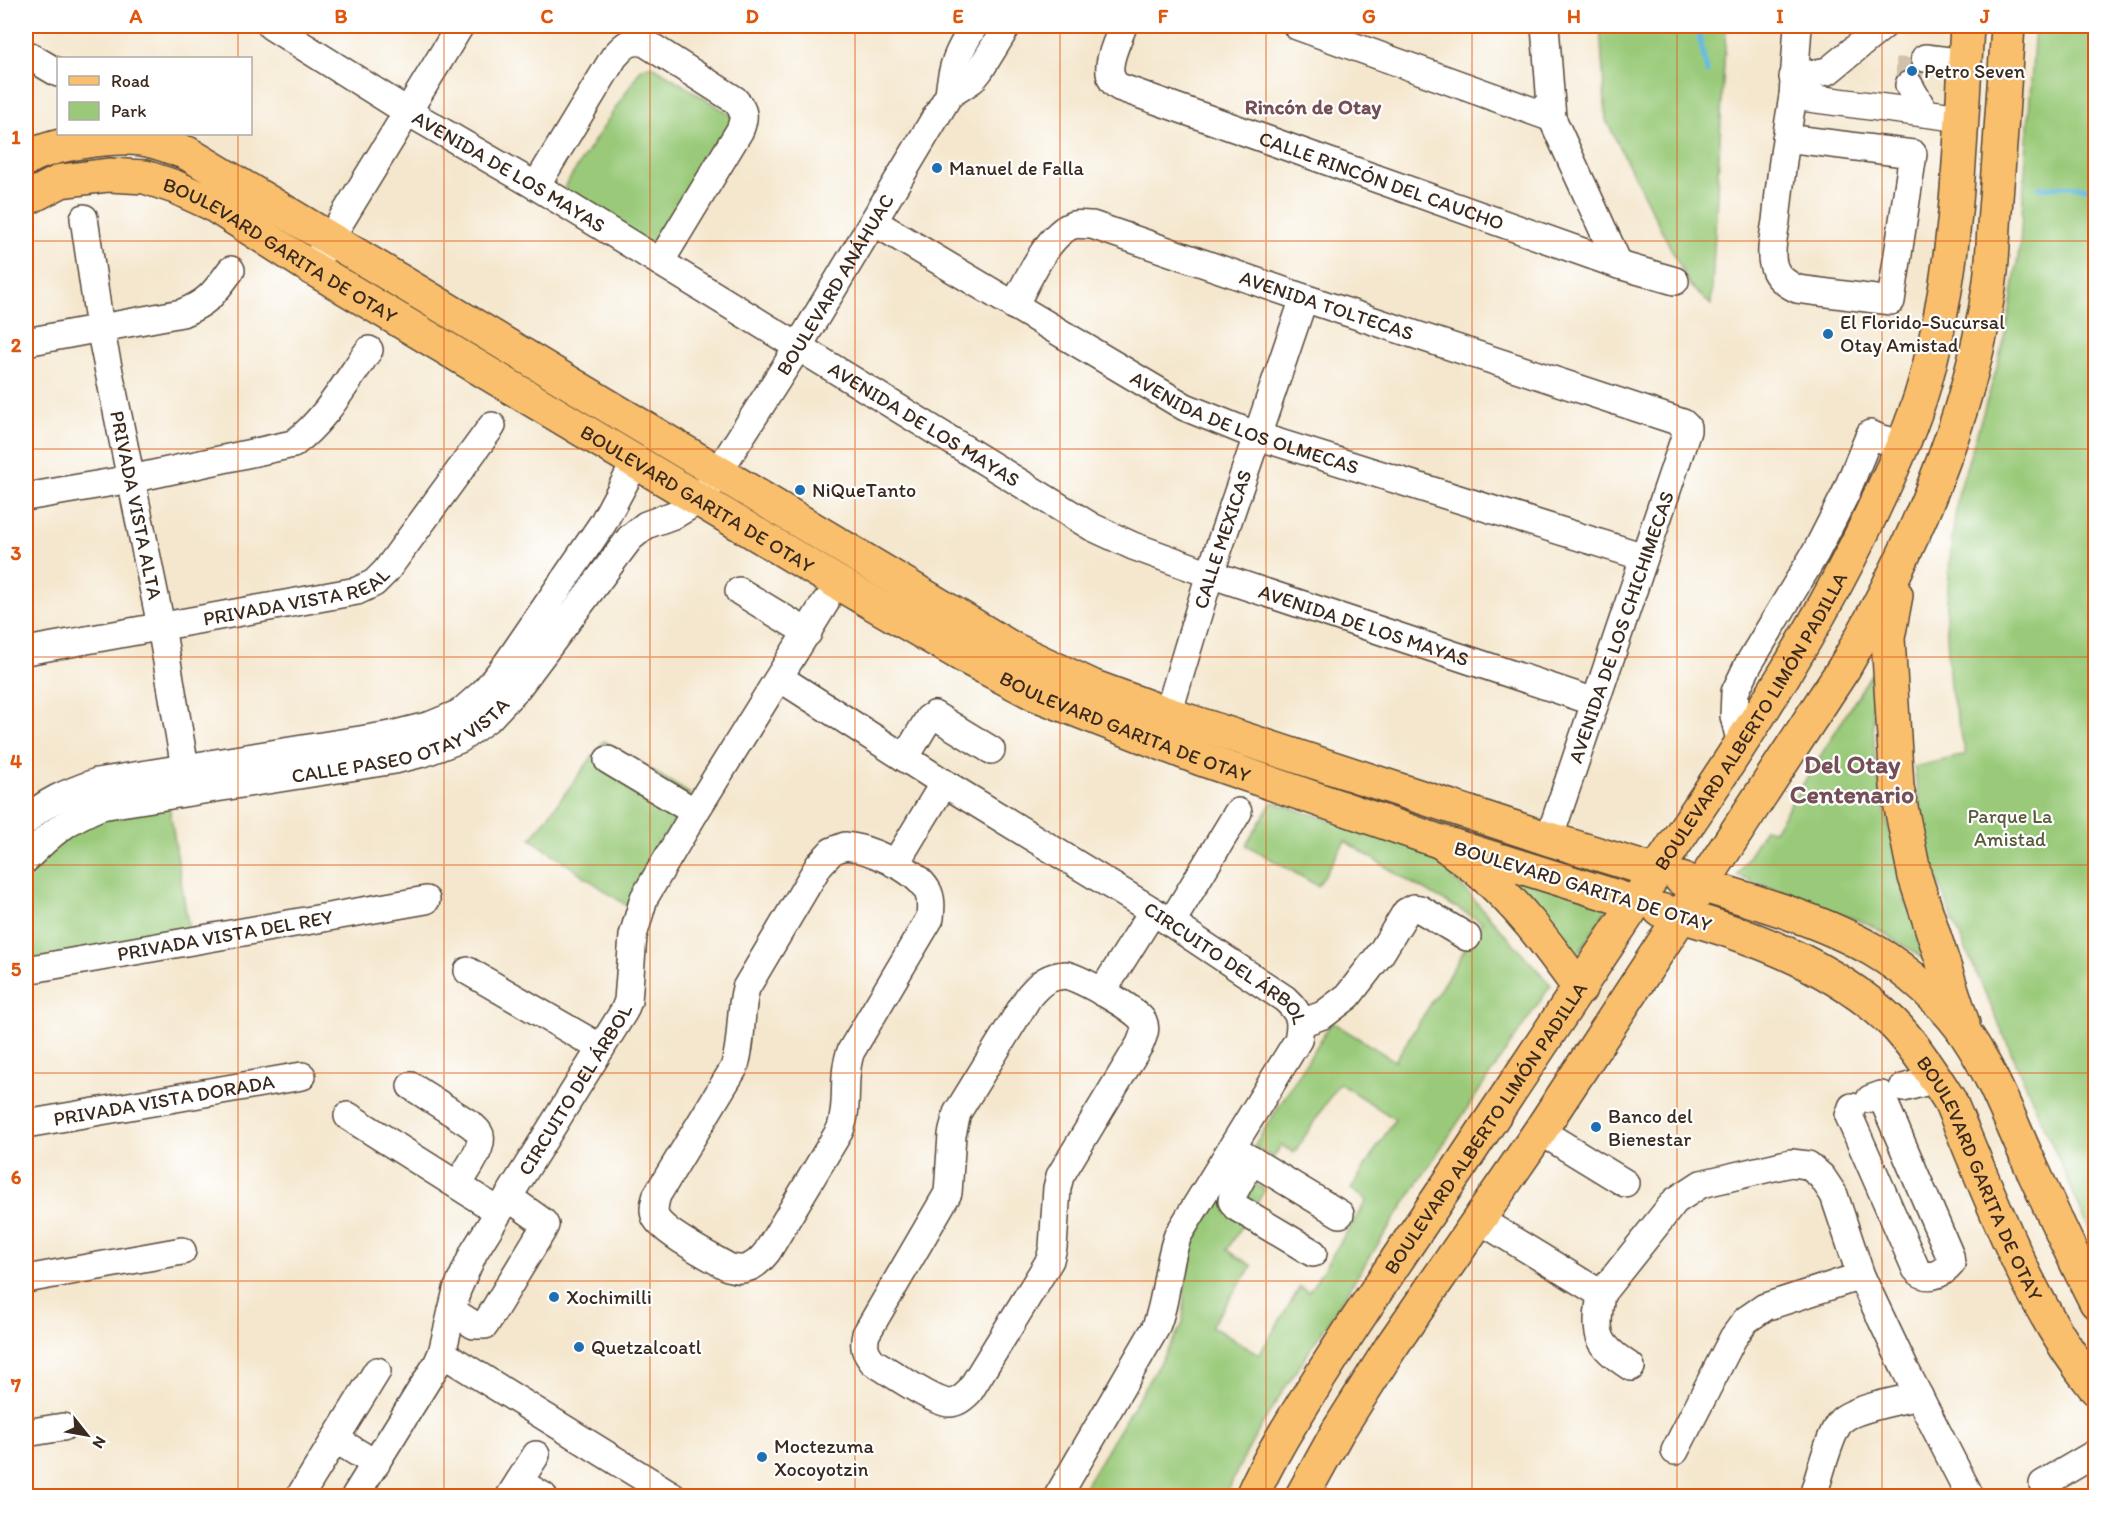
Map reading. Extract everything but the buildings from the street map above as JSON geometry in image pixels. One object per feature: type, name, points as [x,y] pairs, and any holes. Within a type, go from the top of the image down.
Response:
[{"type":"main road","name":"BOULEVARD ALBERTO LIMÓN PADILLA","points":[[1252,1497],[1278,1445],[1328,1364],[1580,989],[1741,744],[1799,653],[1834,589],[1903,444],[1926,376],[1943,311],[1959,184],[1967,26]]},
{"type":"main road","points":[[1966,1035],[1915,877],[1897,787],[1887,638],[1893,604],[1917,528],[1950,442],[1978,342],[1989,287],[2008,26]]},
{"type":"main road","points":[[1965,63],[1983,66],[1990,73],[1995,83],[2001,131]]},
{"type":"main road","name":"BOULEVARD GARITA DE OTAY","points":[[26,159],[62,146],[125,136],[187,153],[329,239],[709,486],[955,651],[1035,694],[1201,759],[1441,842],[1681,915],[1773,946],[1829,977],[1864,999],[1894,1024],[1943,1090],[2030,1285],[2073,1362],[2096,1389]]},
{"type":"main road","name":"BOULEVARD GARITA DE OTAY","points":[[26,199],[61,181],[109,175],[145,177],[175,187],[212,204],[312,268],[636,461],[709,486],[1011,648],[1094,687],[1168,714],[1549,839],[1772,907],[1838,933],[1873,950],[1925,989],[1966,1035],[1991,1078],[2059,1228],[2096,1302]]},
{"type":"main road","points":[[1302,1497],[1338,1431],[1391,1347],[1540,1131],[1702,886],[1844,668],[1881,601],[1917,528],[1917,453],[1946,337],[1950,305],[1949,269]]},
{"type":"main road","points":[[1441,842],[1481,873],[1511,901],[1580,989]]},
{"type":"main road","points":[[1943,1090],[1991,1078]]},
{"type":"street","points":[[312,268],[460,26]]},
{"type":"street","name":"BOULEVARD ANÁHUAC","points":[[709,486],[798,347],[949,95],[955,61],[974,26]]},
{"type":"street","name":"BOULEVARD ANÁHUAC","points":[[949,95],[972,80],[1007,26]]},
{"type":"street","name":"CALLE RINCÓN DEL CAUCHO","points":[[1123,26],[1109,67],[1110,77],[1119,87],[1619,265],[1675,281]]},
{"type":"street","points":[[1297,26],[1552,118]]},
{"type":"street","points":[[1545,26],[1552,118],[1619,265]]},
{"type":"street","points":[[1786,138],[1910,152],[1914,158],[1891,301],[1797,289],[1786,284],[1772,265],[1798,26]]},
{"type":"street","points":[[1793,86],[1828,71],[1882,26]]},
{"type":"street","name":"AVENIDA DE LOS MAYAS","points":[[281,28],[408,112],[536,186],[1092,527],[1133,546],[1210,574],[1595,702]]},
{"type":"street","points":[[536,186],[614,57],[623,47],[633,41],[644,42],[735,100],[743,108],[744,118],[740,130],[660,262]]},
{"type":"street","points":[[26,54],[57,72]]},
{"type":"street","points":[[1925,58],[1965,63]]},
{"type":"street","points":[[1909,85],[1925,113]]},
{"type":"street","points":[[1793,86],[1925,113],[1962,118]]},
{"type":"street","name":"PRIVADA VISTA ALTA","points":[[84,218],[100,328],[161,626],[186,780]]},
{"type":"street","name":"AVENIDA DE LOS OLMECAS","points":[[874,222],[1185,407],[1257,436],[1644,557]]},
{"type":"street","name":"AVENIDA TOLTECAS","points":[[1014,306],[1045,251],[1058,235],[1073,225],[1092,225],[1304,298],[1676,420]]},
{"type":"street","points":[[26,342],[182,313],[200,305],[214,292],[231,270]]},
{"type":"street","name":"CALLE MEXICAS","points":[[1168,714],[1210,574],[1304,298]]},
{"type":"street","points":[[26,496],[131,479],[293,444],[307,434],[317,422],[369,350]]},
{"type":"street","name":"AVENIDA DE LOS CHICHIMECAS","points":[[1549,839],[1687,431],[1687,427],[1676,420]]},
{"type":"street","name":"PRIVADA VISTA REAL","points":[[26,651],[357,591],[374,583],[386,571],[492,426]]},
{"type":"street","name":"CALLE PASEO OTAY VISTA","points":[[393,748],[431,725],[460,713],[484,692],[506,665],[603,523],[636,461]]},
{"type":"street","name":"CALLE PASEO OTAY VISTA","points":[[27,817],[44,804],[64,794],[97,782],[186,780],[393,748],[423,753],[460,739],[490,717],[518,687],[630,538],[646,525],[676,514],[709,486]]},
{"type":"street","points":[[603,523],[630,538]]},
{"type":"street","points":[[739,591],[808,633]]},
{"type":"street","name":"CIRCUITO DEL ÁRBOL","points":[[355,1497],[442,1353],[464,1271],[503,1204],[624,1011],[628,1001],[633,936],[644,898],[825,603]]},
{"type":"street","name":"CIRCUITO DEL ÁRBOL","points":[[780,678],[944,783],[1162,917],[1285,999],[1296,1010],[1301,1023],[1298,1041],[1242,1154],[1178,1235],[1171,1252],[1161,1315],[1155,1329],[1058,1497]]},
{"type":"street","points":[[905,758],[929,718],[934,716],[991,750]]},
{"type":"street","points":[[608,760],[695,812]]},
{"type":"street","name":"CALLE PASEO OTAY VISTA","points":[[26,859],[51,834],[76,816],[186,780]]},
{"type":"street","points":[[895,864],[944,783]]},
{"type":"street","points":[[1102,992],[1162,917],[1238,812]]},
{"type":"street","points":[[27,817],[51,834]]},
{"type":"street","points":[[844,846],[860,847],[875,852],[895,864],[927,889],[931,903],[930,918],[850,1052],[847,1060],[846,1114],[840,1130],[759,1261],[752,1267],[740,1271],[728,1267],[664,1228],[655,1217],[653,1207],[657,1195],[734,1068],[738,1058],[746,988],[819,865],[831,851],[844,846]]},
{"type":"street","name":"PRIVADA VISTA DEL REY","points":[[26,970],[426,900]]},
{"type":"street","points":[[1301,1023],[1323,1015],[1348,996],[1381,953],[1406,912],[1414,908],[1420,909],[1467,937]]},
{"type":"street","points":[[468,971],[601,1048]]},
{"type":"street","points":[[1065,975],[1079,979],[1102,992],[1135,1013],[1143,1022],[1145,1032],[1060,1176],[1057,1188],[1053,1247],[1044,1271],[969,1392],[960,1401],[948,1403],[936,1399],[873,1362],[866,1354],[863,1345],[866,1334],[948,1193],[952,1135],[957,1113],[1029,996],[1039,984],[1053,976],[1065,975]]},
{"type":"street","name":"PRIVADA VISTA DORADA","points":[[26,1124],[302,1076]]},
{"type":"street","points":[[411,1086],[470,1124],[481,1137],[480,1148],[458,1185]]},
{"type":"street","points":[[1878,1097],[1950,1256],[1951,1264],[1946,1270],[1929,1277],[1921,1275],[1916,1269],[1849,1116],[1878,1097],[1943,1090]]},
{"type":"street","points":[[348,1116],[458,1185],[543,1222],[542,1231],[485,1324],[474,1325],[452,1311]]},
{"type":"street","points":[[1540,1131],[1625,1183]]},
{"type":"street","points":[[1313,1253],[1236,1207],[1232,1201],[1242,1154],[1340,1214]]},
{"type":"street","points":[[1631,1367],[1611,1354],[1599,1339],[1598,1320],[1601,1294],[1675,1201],[1701,1184],[1791,1163],[1809,1166],[1822,1177],[1834,1195],[1861,1276],[1971,1497]]},
{"type":"street","points":[[1478,1219],[1601,1294]]},
{"type":"street","points":[[26,1279],[182,1251]]},
{"type":"street","points":[[1675,1451],[1733,1338],[1746,1320],[1765,1307],[1861,1276]]},
{"type":"street","points":[[442,1353],[673,1497]]},
{"type":"street","points":[[300,1497],[377,1371]]},
{"type":"street","points":[[1813,1497],[1834,1432],[1841,1420],[1853,1413],[1919,1396]]},
{"type":"street","points":[[26,1433],[63,1427]]},
{"type":"street","points":[[335,1439],[376,1464]]},
{"type":"street","points":[[2043,1484],[2096,1453]]},
{"type":"street","points":[[536,1455],[515,1489],[543,1497]]},
{"type":"green space","points":[[1600,26],[1726,26],[1711,305],[1690,286],[1606,120]]},
{"type":"green space","name":"Parque La Amistad","points":[[2035,26],[2095,26],[2095,1242],[1953,920],[1928,854],[1914,767],[1966,755],[1950,687],[1946,616],[1951,545],[1958,495],[1996,371],[2008,321],[2020,244]]},
{"type":"green space","points":[[651,65],[731,115],[732,127],[660,244],[650,246],[566,194],[565,186],[641,69]]},
{"type":"green space","points":[[1871,674],[1875,763],[1889,830],[1906,903],[1935,970],[1915,952],[1869,924],[1737,876],[1765,828],[1774,831]]},
{"type":"green space","points":[[604,741],[690,794],[627,906],[531,839]]},
{"type":"green space","points":[[168,798],[191,944],[26,971],[26,859],[51,834]]},
{"type":"green space","points":[[1272,802],[1414,846],[1440,862],[1551,985],[1440,1149],[1275,1404],[1248,1449],[1226,1496],[1079,1496],[1183,1324],[1186,1253],[1237,1172],[1265,1190],[1227,1250],[1252,1266],[1211,1326],[1259,1355],[1300,1287],[1309,1292],[1367,1200],[1351,1189],[1395,1119],[1339,1083],[1294,1153],[1281,1145],[1273,1158],[1254,1146],[1332,1022],[1395,1061],[1482,922],[1410,882],[1345,841],[1318,886],[1246,845]]},
{"type":"green space","points":[[1484,865],[1609,905],[1573,962]]},
{"type":"waterway","points":[[1697,26],[1707,72]]},
{"type":"waterway","points":[[2039,188],[2075,186],[2096,191]]},
{"type":"tunnel","points":[[1909,85],[1910,56],[1925,58]]},
{"type":"place","name":"Petro Seven","points":[[1912,71]]},
{"type":"place","name":"Manuel de Falla","points":[[937,168]]},
{"type":"place","name":"El Florido-Sucursal Otay Amistad","points":[[1828,334]]},
{"type":"place","name":"NiQueTanto","points":[[800,490]]},
{"type":"place","name":"Banco del Bienestar","points":[[1596,1127]]},
{"type":"place","name":"Xochimilli","points":[[554,1297]]},
{"type":"place","name":"Quetzalcoatl","points":[[579,1347]]},
{"type":"place","name":"Moctezuma Xocoyotzin","points":[[762,1457]]},
{"type":"district","name":"Rincón de Otay","points":[[1313,106]]},
{"type":"district","name":"Del Otay Centenario","points":[[1852,779]]}]
